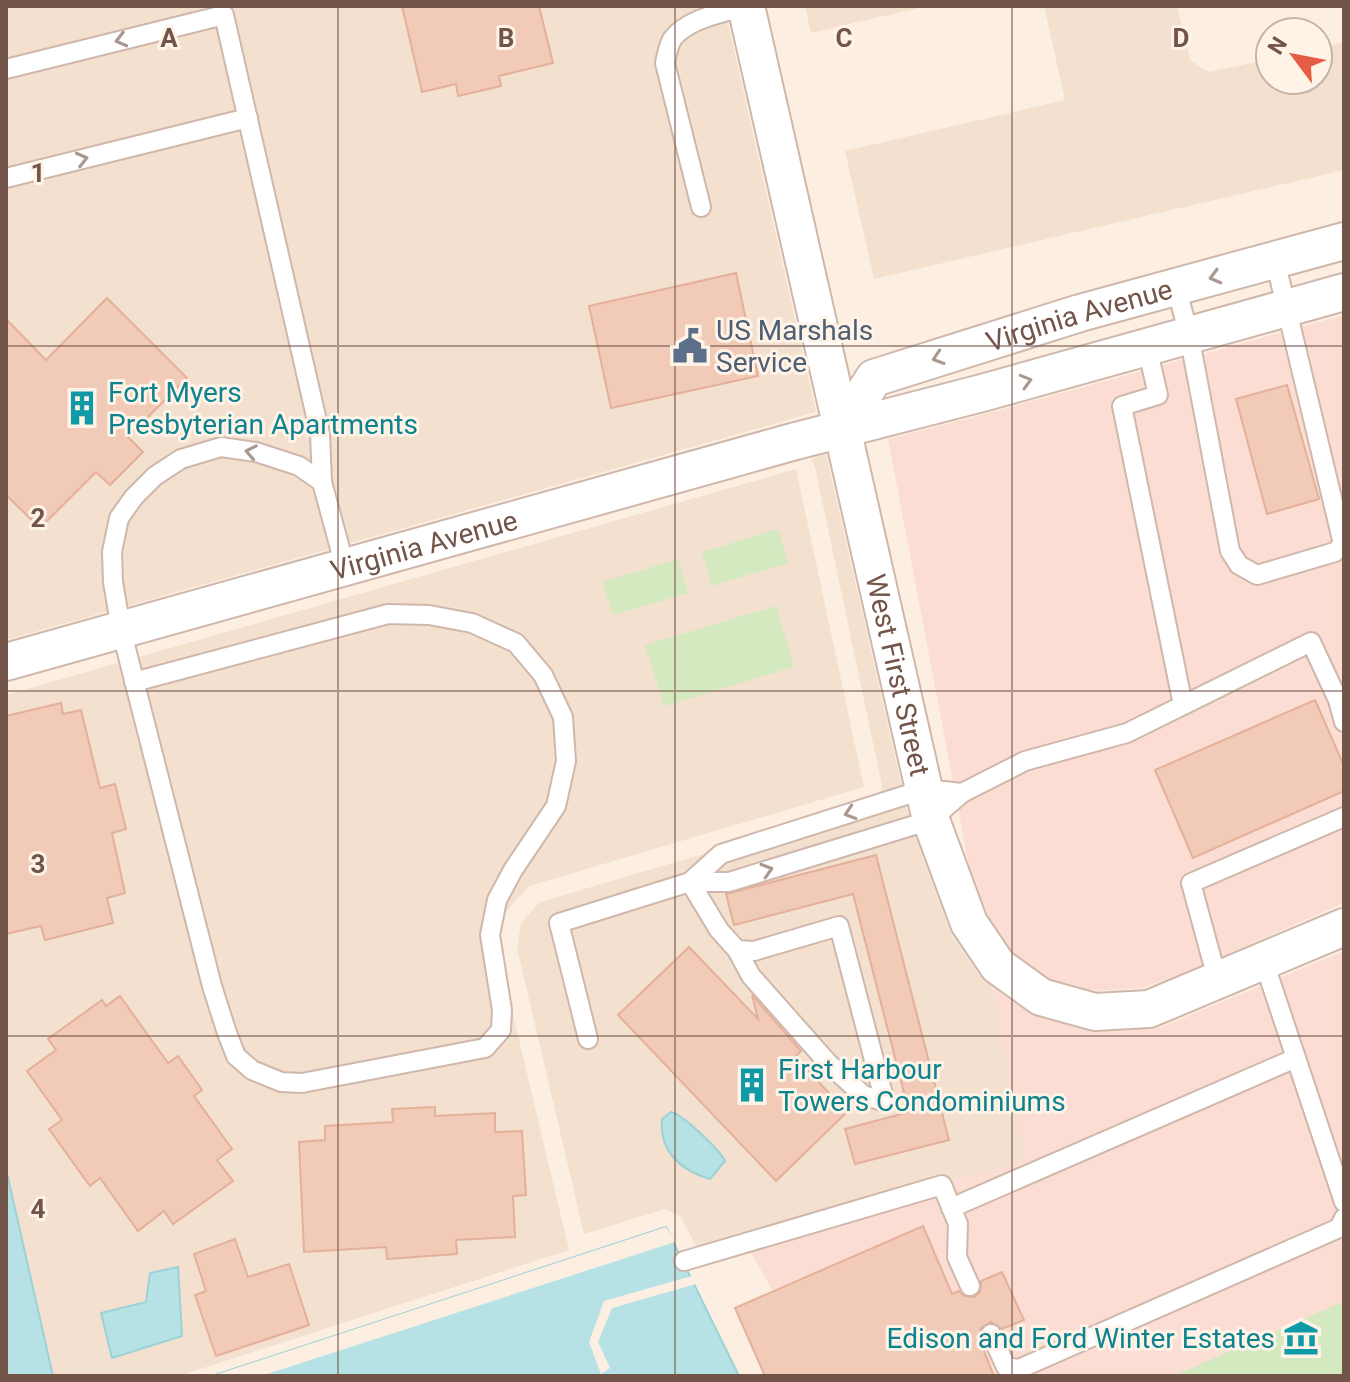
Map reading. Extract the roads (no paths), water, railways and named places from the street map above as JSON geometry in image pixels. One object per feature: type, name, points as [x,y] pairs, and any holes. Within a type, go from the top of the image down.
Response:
[{"type":"street","name":"West First Street","points":[[746,6],[928,804],[969,923],[998,966],[1041,997],[1095,1012],[1149,1009],[1344,927]]},
{"type":"street","name":"Virginia Avenue","points":[[842,428],[874,378],[1080,313],[1275,260],[1343,246]]},
{"type":"street","name":"Virginia Avenue","points":[[6,662],[842,428],[1344,292]]},
{"type":"lane","points":[[701,207],[665,63],[674,37],[707,17],[746,6]]},
{"type":"lane","points":[[6,69],[224,15],[320,434],[322,482],[345,567]]},
{"type":"lane","points":[[6,178],[248,118]]},
{"type":"lane","points":[[1176,287],[1189,335],[1230,551],[1239,565],[1257,575],[1335,552],[1343,544],[1275,260]]},
{"type":"lane","points":[[1147,347],[1158,395],[1122,406],[1183,705]]},
{"type":"lane","points":[[134,682],[388,614],[429,615],[472,623],[516,643],[543,675],[563,717],[566,761],[556,806],[497,900],[490,935],[502,1010],[501,1030],[485,1048],[302,1083],[281,1082],[252,1070],[236,1056],[212,986],[134,682],[121,629],[113,582],[112,552],[119,518],[155,476],[181,459],[221,447],[256,452],[299,466],[322,482]]},
{"type":"lane","points":[[588,1039],[559,923],[690,882],[729,882],[962,793],[1025,761],[1127,733],[1311,642],[1338,700],[1344,722]]},
{"type":"lane","points":[[690,882],[721,854],[962,793]]},
{"type":"lane","points":[[1218,982],[1191,883],[1344,817]]},
{"type":"lane","points":[[690,882],[719,930],[737,950],[751,976],[829,1064],[863,1095],[885,1102],[839,926],[754,951],[737,950]]},
{"type":"lane","points":[[1264,962],[1344,1202]]},
{"type":"lane","points":[[951,1208],[1296,1058]]},
{"type":"lane","points":[[684,1261],[942,1185],[958,1224],[957,1257],[970,1286]]},
{"type":"lane","points":[[991,1334],[1006,1367],[1019,1369],[1339,1228],[1344,1218]]},
{"type":"water","points":[[671,1112],[700,1133],[725,1161],[710,1179],[681,1165],[668,1150],[662,1119]]},
{"type":"water","points":[[6,1169],[53,1376],[6,1376]]},
{"type":"water","points":[[666,1227],[739,1376],[212,1376]]},
{"type":"water","points":[[178,1267],[182,1336],[112,1358],[101,1313],[146,1302],[150,1273]]},
{"type":"place","name":"US Marshals Service","points":[[690,346]]},
{"type":"place","name":"Fort Myers Presbyterian Apartments","points":[[82,408]]},
{"type":"place","name":"First Harbour Towers Condominiums","points":[[752,1085]]},
{"type":"place","name":"Edison and Ford Winter Estates","points":[[1301,1338]]}]
